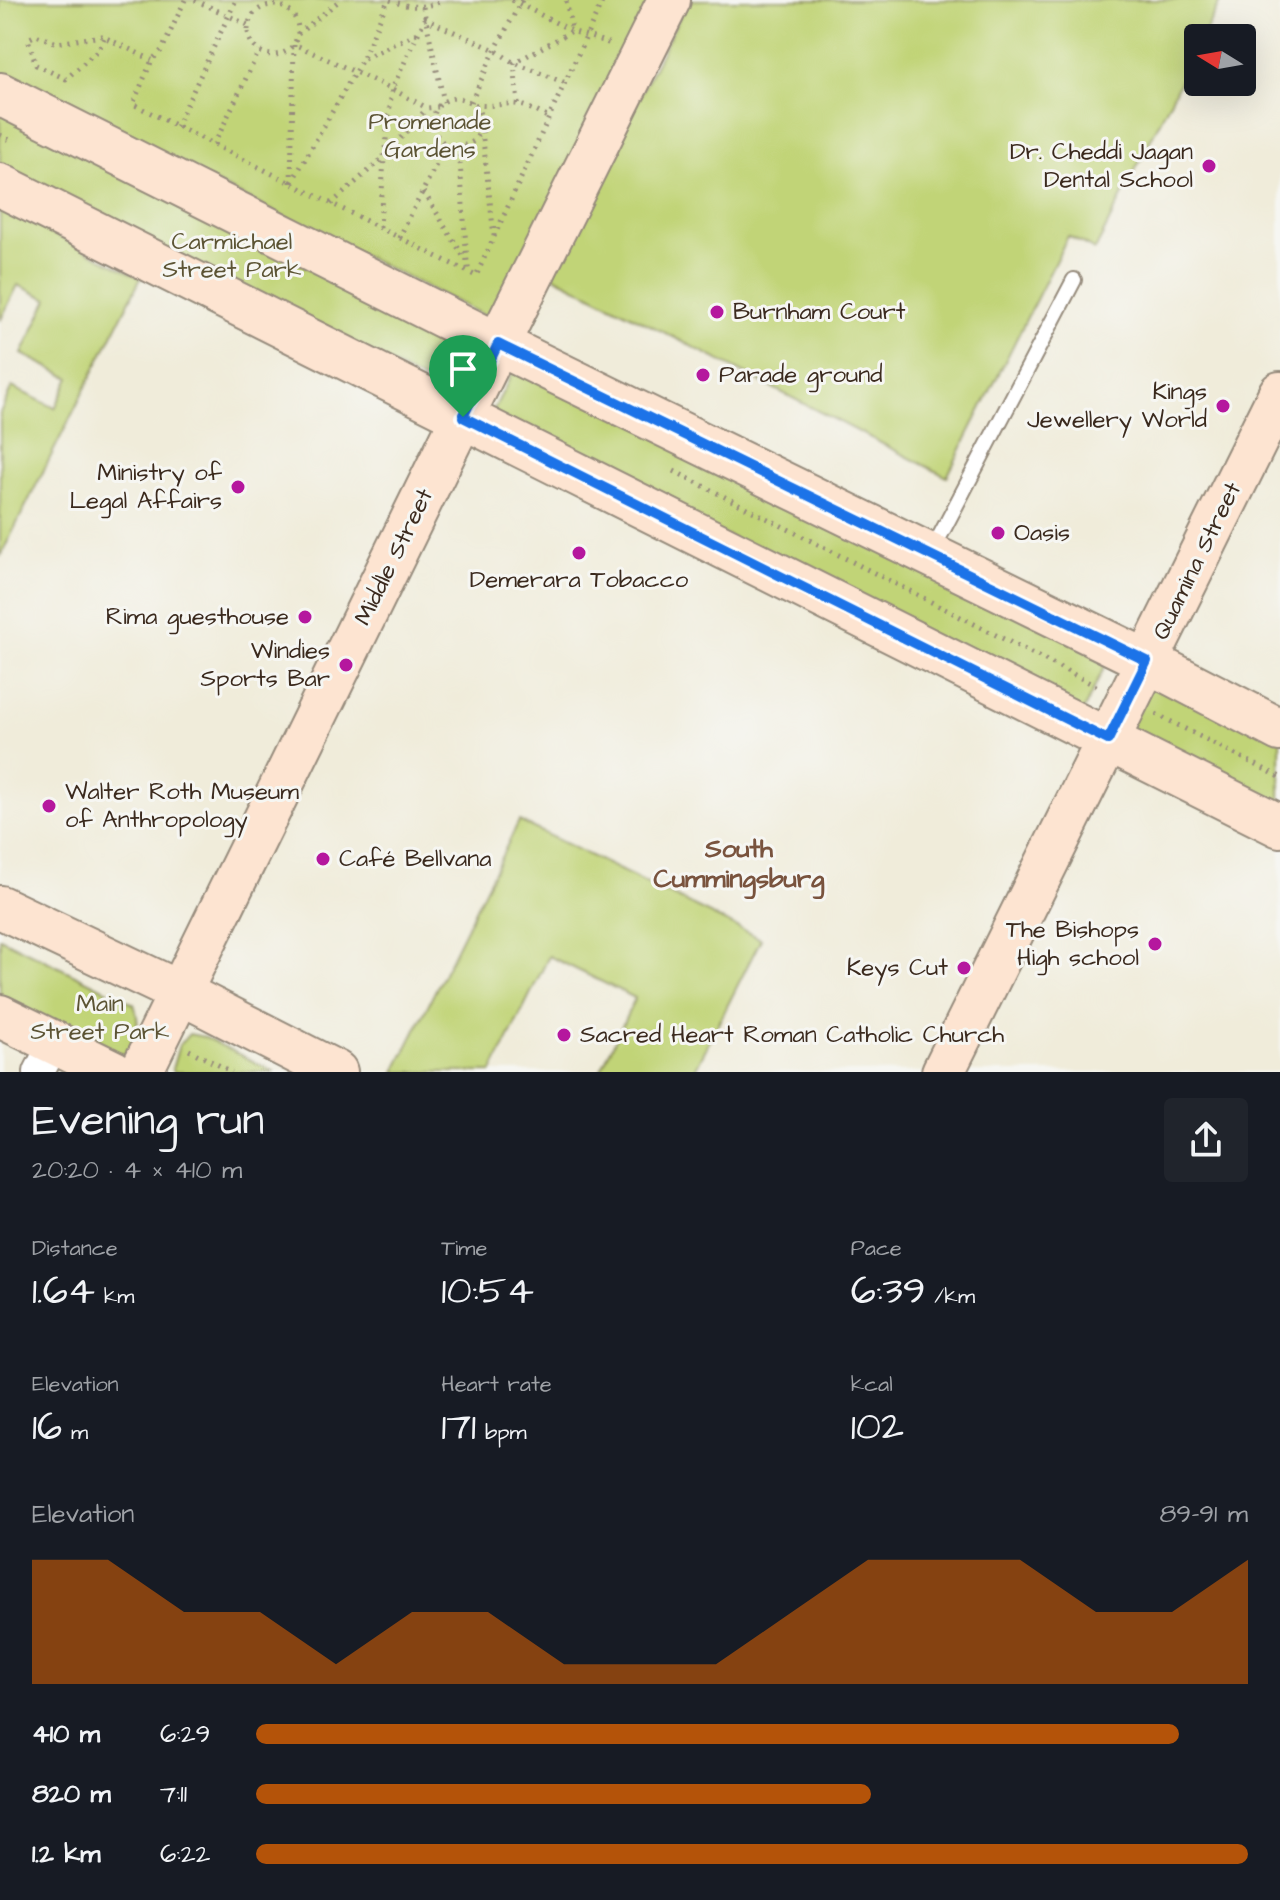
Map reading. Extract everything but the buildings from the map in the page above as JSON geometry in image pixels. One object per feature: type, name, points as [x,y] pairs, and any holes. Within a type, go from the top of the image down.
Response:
[{"type":"street","name":"Middle Street","points":[[150,1055],[669,0]]},
{"type":"street","points":[[0,94],[498,344],[1147,661],[1280,730]]},
{"type":"street","points":[[0,185],[1280,826]]},
{"type":"street","name":"Quamina Street","points":[[943,1072],[1280,393]]},
{"type":"street","points":[[0,907],[181,993],[336,1072]]},
{"type":"street","points":[[0,1016],[46,1057],[114,1072]]},
{"type":"lane","points":[[930,555],[1074,280]]},
{"type":"path","points":[[185,0],[162,50],[152,60],[133,104],[476,276],[603,0]]},
{"type":"path","points":[[195,0],[248,25]]},
{"type":"path","points":[[176,127],[236,0]]},
{"type":"path","points":[[297,35],[340,0]]},
{"type":"path","points":[[291,183],[363,58],[389,0],[405,6],[423,7],[443,0]]},
{"type":"path","points":[[512,0],[522,2],[572,31],[588,35]]},
{"type":"path","points":[[566,0],[572,31]]},
{"type":"path","points":[[473,103],[495,50],[522,2]]},
{"type":"path","points":[[291,183],[294,44],[298,26],[284,3],[261,7],[251,18],[248,25],[250,40],[259,51],[274,55],[294,44]]},
{"type":"path","points":[[423,7],[444,102]]},
{"type":"path","points":[[425,19],[495,50],[514,63],[566,83]]},
{"type":"path","points":[[380,228],[392,89],[425,19]]},
{"type":"path","points":[[514,63],[572,31]]},
{"type":"path","points":[[363,58],[417,33]]},
{"type":"path","points":[[104,38],[99,49],[66,79],[36,65],[28,39],[36,35],[57,43],[102,36],[152,60]]},
{"type":"path","points":[[294,44],[427,108],[438,107]]},
{"type":"path","points":[[214,145],[259,51]]},
{"type":"path","points":[[514,63],[518,104]]},
{"type":"path","points":[[482,127],[474,141],[459,147],[446,145],[436,135],[433,120],[438,107],[457,98],[473,103],[518,104],[549,118]]},
{"type":"path","points":[[473,103],[480,111],[494,237]]},
{"type":"path","points":[[331,204],[384,157],[427,108]]},
{"type":"path","points":[[399,238],[446,145]]},
{"type":"path","points":[[459,147],[469,273]]},
{"type":"path","points":[[424,192],[467,262]]},
{"type":"path","points":[[674,471],[1280,777]]},
{"type":"path","points":[[1209,742],[1227,704]]},
{"type":"path","points":[[150,1055],[179,1045],[232,1072]]},
{"type":"green space","name":"Promenade Gardens","points":[[0,0],[653,0],[495,321],[0,76]]},
{"type":"green space","points":[[688,0],[1221,0],[1209,24],[1184,24],[1184,74],[1095,250],[1068,236],[947,477],[550,274]]},
{"type":"green space","name":"Carmichael Street Park","points":[[0,110],[464,347],[442,390],[0,165]]},
{"type":"green space","points":[[0,207],[141,278],[0,557],[0,413],[12,387],[55,408],[70,378],[22,354],[48,299],[18,285],[0,321]]},
{"type":"green space","points":[[517,364],[1108,660],[1082,713],[490,417]]},
{"type":"green space","points":[[1154,675],[1280,738],[1280,813],[1125,735]]},
{"type":"green space","points":[[519,821],[761,939],[694,1072],[600,1072],[635,998],[549,956],[492,1072],[395,1072]]},
{"type":"green space","name":"Main Street Park","points":[[0,938],[134,1004],[137,1030],[129,1049],[124,1054],[111,1053],[0,997]]},
{"type":"green space","name":"Main Street Park","points":[[189,1034],[204,1037],[275,1072],[175,1072],[172,1069],[179,1045]]},
{"type":"place","name":"Dr. Cheddi Jagan Dental School","points":[[1209,166]]},
{"type":"place","name":"Burnham Court","points":[[717,312]]},
{"type":"place","name":"Parade ground","points":[[703,375]]},
{"type":"place","name":"Kings Jewellery World","points":[[1223,406]]},
{"type":"place","name":"Ministry of Legal Affairs","points":[[238,487]]},
{"type":"place","name":"Oasis","points":[[998,533]]},
{"type":"place","name":"Demerara Tobacco","points":[[579,553]]},
{"type":"place","name":"Rima guesthouse","points":[[305,617]]},
{"type":"place","name":"Windies Sports Bar","points":[[346,665]]},
{"type":"place","name":"Walter Roth Museum of Anthropology","points":[[49,806]]},
{"type":"place","name":"Café Bellvana","points":[[323,859]]},
{"type":"place","name":"The Bishops High school","points":[[1155,944]]},
{"type":"place","name":"Keys Cut","points":[[964,968]]},
{"type":"place","name":"Sacred Heart Roman Catholic Church","points":[[564,1035]]},
{"type":"district","name":"South Cummingsburg","points":[[739,864]]},
{"type":"route","points":[[498,344],[1147,661],[1108,740],[463,417],[498,344]]}]
